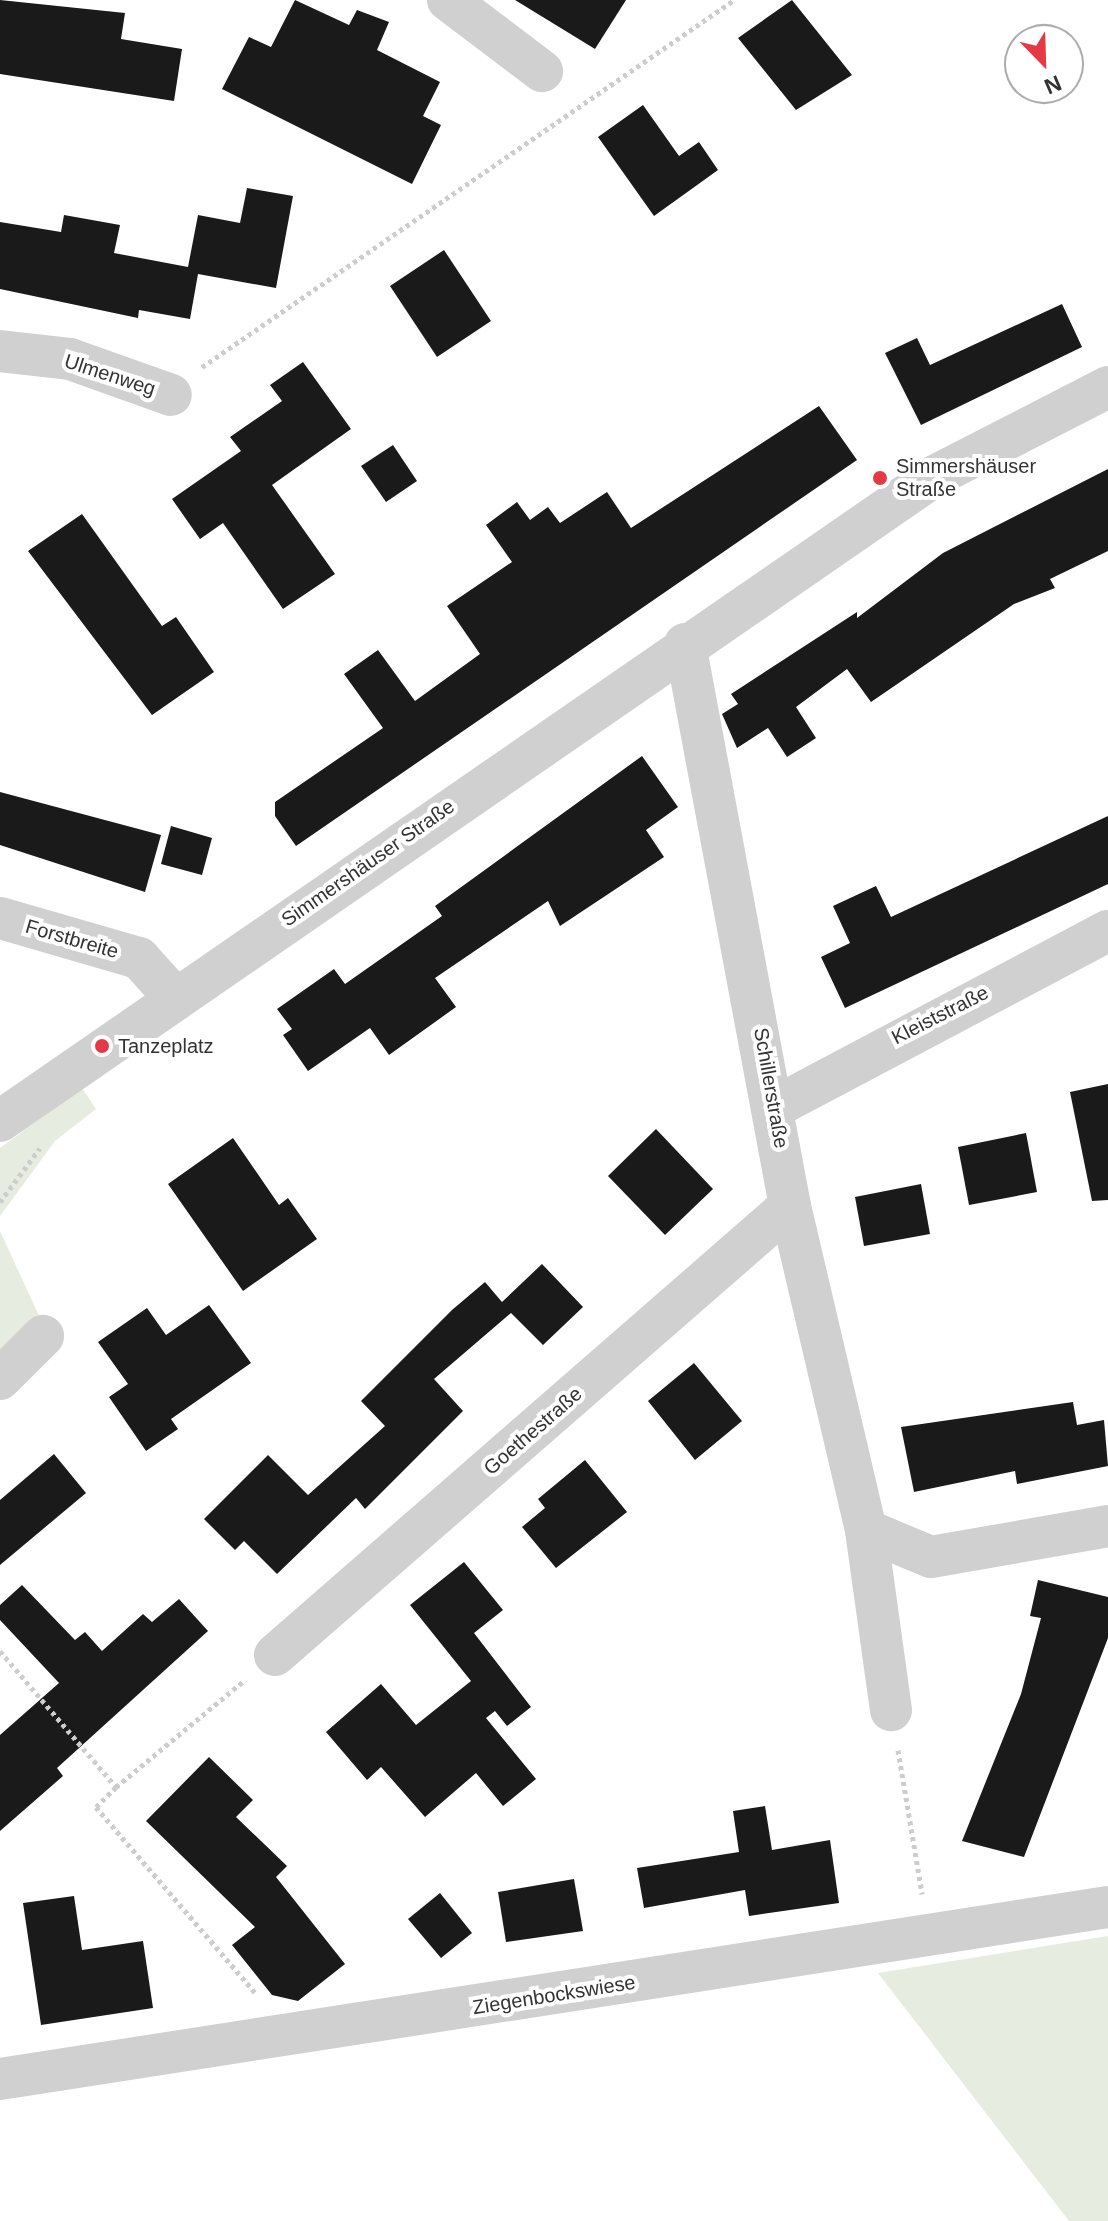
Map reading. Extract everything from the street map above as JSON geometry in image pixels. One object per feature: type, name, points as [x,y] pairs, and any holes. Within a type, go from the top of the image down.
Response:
[{"type":"street","points":[[448,0],[542,71]]},
{"type":"street","name":"Ulmenweg","points":[[0,351],[70,359],[171,395]]},
{"type":"street","name":"Simmershäuser Straße","points":[[0,1121],[685,644],[933,477],[1108,387]]},
{"type":"street","name":"Schillerstraße","points":[[685,644],[777,1106],[790,1206],[866,1530],[891,1710]]},
{"type":"street","name":"Forstbreite","points":[[0,918],[139,958],[175,998]]},
{"type":"street","name":"Kleiststraße","points":[[777,1106],[1108,931]]},
{"type":"street","name":"Goethestraße","points":[[275,1655],[790,1206]]},
{"type":"street","points":[[0,1379],[43,1336]]},
{"type":"street","points":[[866,1530],[931,1557],[1108,1526]]},
{"type":"street","name":"Ziegenbockswiese","points":[[0,2079],[290,2037],[1108,1907]]},
{"type":"path","points":[[171,395],[241,337],[734,0]]},
{"type":"path","points":[[0,1651],[116,1787]]},
{"type":"path","points":[[275,1655],[96,1807],[290,2037]]},
{"type":"path","points":[[891,1710],[928,1936]]},
{"type":"shaded area","points":[[82,1088],[96,1109],[55,1141],[0,1216],[0,1148]]},
{"type":"shaded area","points":[[0,1231],[41,1320],[0,1363]]},
{"type":"shaded area","points":[[1108,1936],[1108,2221],[1069,2221],[878,1973]]},
{"type":"building","points":[[0,0],[125,13],[121,39],[182,49],[174,101],[0,74]]},
{"type":"building","points":[[295,0],[349,25],[357,10],[389,22],[377,50],[440,82],[423,116],[441,125],[412,184],[222,89],[249,37],[271,47]]},
{"type":"building","points":[[515,0],[626,0],[595,49]]},
{"type":"building","points":[[792,0],[852,75],[796,110],[738,38]]},
{"type":"building","points":[[643,105],[679,156],[699,142],[718,170],[654,216],[598,137]]},
{"type":"building","points":[[247,188],[293,196],[276,288],[198,274],[190,319],[139,310],[138,318],[0,289],[0,222],[61,232],[64,215],[120,225],[114,253],[188,267],[198,215],[240,223]]},
{"type":"building","points":[[444,250],[491,321],[437,357],[390,286]]},
{"type":"building","points":[[1062,304],[1082,347],[921,425],[885,353],[917,338],[930,365]]},
{"type":"building","points":[[303,362],[351,429],[272,485],[335,574],[283,609],[223,523],[200,539],[172,499],[241,451],[230,437],[282,401],[270,385]]},
{"type":"building","points":[[819,406],[857,460],[296,846],[275,816],[275,802],[383,728],[344,674],[378,650],[415,701],[480,654],[447,606],[512,562],[486,525],[517,502],[530,520],[548,507],[560,523],[607,492],[631,528]]},
{"type":"building","points":[[393,445],[417,481],[386,502],[361,466]]},
{"type":"building","points":[[1108,469],[1108,551],[1050,579],[1055,588],[1014,604],[871,702],[847,669],[796,707],[816,738],[787,757],[768,728],[737,748],[722,714],[738,704],[731,694],[857,612],[857,618],[943,553]]},
{"type":"building","points":[[82,514],[162,626],[176,617],[214,672],[152,715],[28,551]]},
{"type":"building","points":[[642,756],[678,807],[646,830],[664,857],[560,926],[548,901],[435,978],[456,1007],[389,1055],[370,1028],[308,1071],[283,1035],[292,1029],[277,1009],[334,969],[345,984],[442,916],[435,906]]},
{"type":"building","points":[[0,792],[161,835],[145,892],[0,845]]},
{"type":"building","points":[[1108,816],[1108,884],[845,1008],[821,957],[850,943],[833,906],[876,886],[891,917]]},
{"type":"building","points":[[171,826],[212,838],[202,875],[161,864]]},
{"type":"building","points":[[1108,1084],[1108,1200],[1092,1201],[1070,1092]]},
{"type":"building","points":[[656,1129],[713,1189],[665,1235],[608,1176]]},
{"type":"building","points":[[1026,1133],[1037,1192],[969,1205],[958,1147]]},
{"type":"building","points":[[233,1138],[279,1205],[288,1198],[317,1239],[243,1291],[168,1184]]},
{"type":"building","points":[[921,1184],[930,1234],[864,1246],[855,1197]]},
{"type":"building","points":[[542,1264],[583,1307],[543,1345],[511,1313],[434,1379],[463,1411],[365,1509],[356,1498],[277,1574],[244,1541],[235,1550],[204,1519],[268,1455],[308,1495],[385,1426],[361,1401],[452,1310],[485,1282],[502,1302]]},
{"type":"building","points":[[209,1305],[251,1363],[171,1419],[178,1429],[146,1451],[109,1397],[128,1384],[98,1342],[147,1308],[166,1335]]},
{"type":"building","points":[[694,1363],[742,1421],[695,1460],[648,1401]]},
{"type":"building","points":[[1073,1402],[1077,1425],[1104,1420],[1108,1466],[1017,1484],[1015,1471],[914,1492],[901,1427]]},
{"type":"building","points":[[54,1454],[86,1493],[0,1565],[0,1500]]},
{"type":"building","points":[[585,1460],[627,1512],[556,1568],[522,1527],[545,1508],[538,1499]]},
{"type":"building","points":[[464,1562],[503,1610],[474,1633],[531,1707],[507,1726],[495,1711],[486,1718],[536,1779],[503,1806],[476,1773],[425,1817],[381,1767],[367,1780],[326,1732],[381,1684],[416,1725],[471,1681],[410,1605]]},
{"type":"building","points":[[1038,1580],[1108,1597],[1108,1638],[1024,1857],[962,1841],[1021,1694],[1041,1618],[1030,1616]]},
{"type":"building","points":[[22,1585],[75,1640],[85,1632],[102,1651],[143,1614],[152,1622],[179,1599],[208,1631],[57,1768],[63,1776],[0,1831],[0,1735],[59,1683],[0,1620],[0,1605]]},
{"type":"building","points":[[209,1757],[253,1800],[236,1817],[287,1866],[276,1877],[345,1964],[298,2001],[272,1995],[232,1945],[255,1927],[146,1821]]},
{"type":"building","points":[[765,1806],[772,1850],[830,1840],[839,1903],[749,1916],[745,1890],[644,1908],[637,1868],[739,1852],[733,1811]]},
{"type":"building","points":[[574,1879],[583,1931],[506,1942],[498,1892]]},
{"type":"building","points":[[440,1893],[472,1933],[441,1958],[408,1919]]},
{"type":"building","points":[[74,1896],[82,1950],[143,1941],[153,2008],[41,2025],[23,1903]]},
{"type":"place","name":"Simmershäuser Straße","points":[[880,478]]},
{"type":"place","name":"Tanzeplatz","points":[[102,1046]]}]
